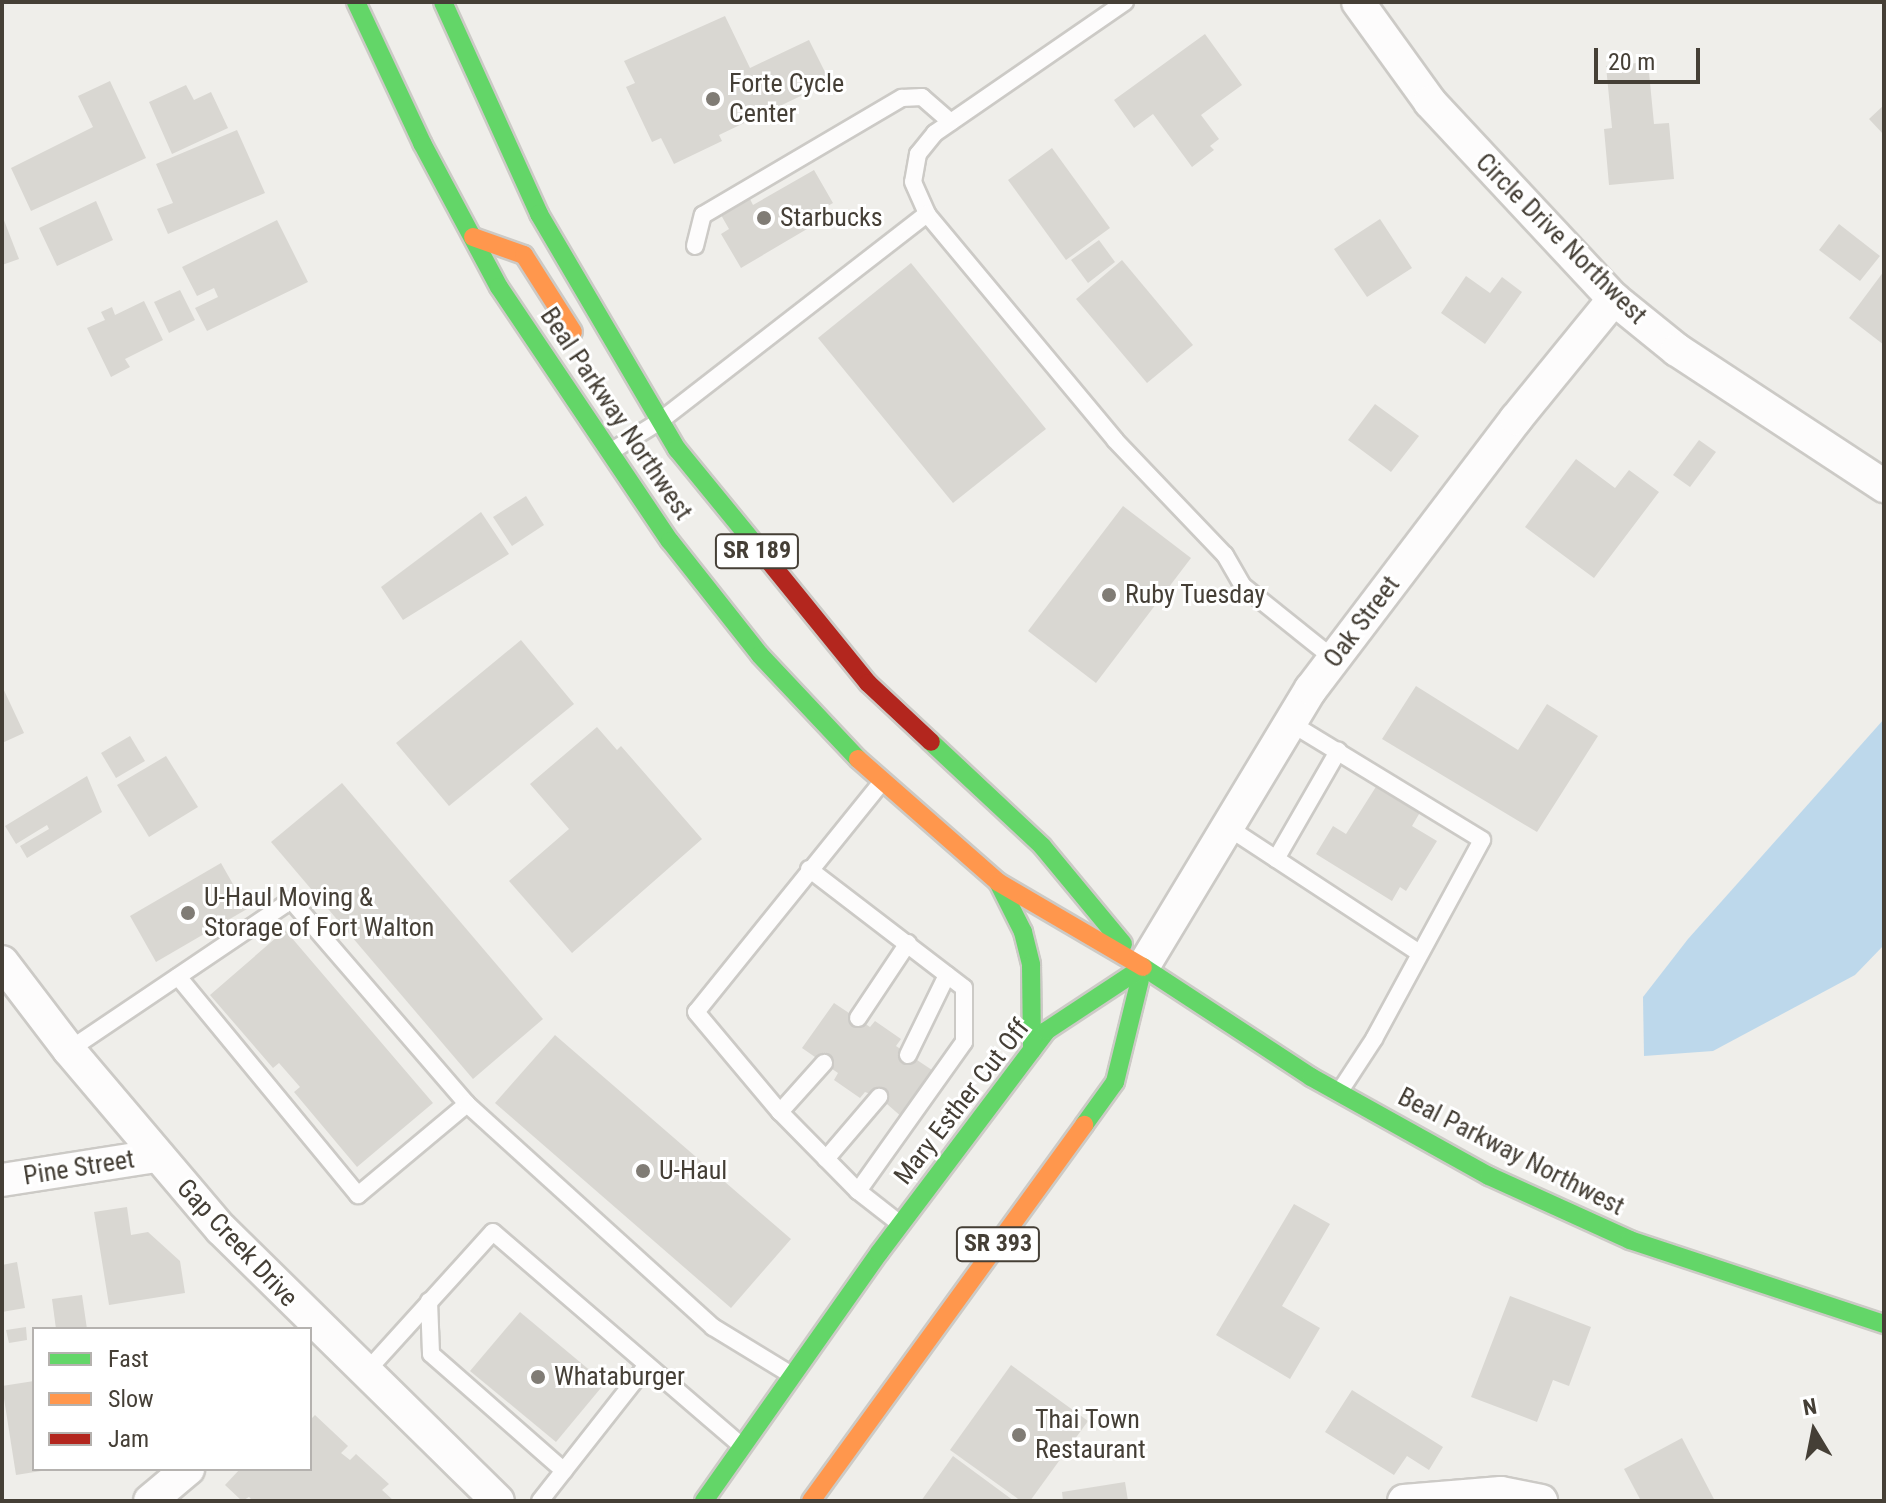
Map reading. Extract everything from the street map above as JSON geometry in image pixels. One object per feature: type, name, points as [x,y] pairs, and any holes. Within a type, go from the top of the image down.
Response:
[{"type":"main road","name":"Beal Parkway Northwest","points":[[356,2],[499,287],[608,453],[760,655],[883,782],[998,882],[1143,967],[1339,1092],[1489,1176],[1630,1240],[1760,1287],[1884,1324]]},
{"type":"main road","name":"Beal Parkway Northwest","points":[[443,2],[539,214],[660,421],[779,579],[868,683],[1042,846],[1143,967]]},
{"type":"main road","points":[[473,237],[524,255],[580,343]]},
{"type":"main road","points":[[615,389],[660,421]]},
{"type":"main road","points":[[998,882],[1023,932],[1031,965],[1032,1050]]},
{"type":"main road","name":"Mary Esther Cut Off","points":[[704,1501],[901,1224],[1046,1031],[1143,967]]},
{"type":"main road","name":"SR 393","points":[[811,1501],[1115,1082],[1143,967]]},
{"type":"street","name":"Circle Drive Northwest","points":[[1358,2],[1430,102],[1614,299],[1677,350],[1884,486]]},
{"type":"street","name":"Oak Street","points":[[1143,967],[1289,722],[1516,419],[1614,299]]},
{"type":"street","name":"Gap Creek Drive","points":[[2,962],[156,1156],[308,1327]]},
{"type":"street","name":"Pine Street","points":[[2,1180],[156,1156]]},
{"type":"street","name":"Gap Creek Drive","points":[[316,1336],[365,1373],[498,1501]]},
{"type":"street","points":[[150,1501],[186,1471]]},
{"type":"street","points":[[1404,1501],[1501,1493],[1541,1501]]},
{"type":"lane","points":[[1125,2],[951,122],[918,154],[913,182],[927,214],[1115,440],[1225,555],[1243,586],[1334,659]]},
{"type":"lane","points":[[695,246],[703,215],[902,98],[922,97],[951,122]]},
{"type":"lane","points":[[608,453],[660,421],[927,214]]},
{"type":"lane","points":[[1289,722],[1482,840],[1418,952],[1374,1039],[1339,1092]]},
{"type":"lane","points":[[1276,859],[1338,751]]},
{"type":"lane","points":[[883,782],[809,869],[696,1012],[780,1112],[858,1191],[901,1224]]},
{"type":"lane","points":[[1226,826],[1418,952]]},
{"type":"lane","points":[[809,869],[964,988],[964,1042],[858,1191]]},
{"type":"lane","points":[[69,1050],[291,900],[467,1104],[713,1327],[792,1376]]},
{"type":"lane","points":[[858,1018],[908,943]]},
{"type":"lane","points":[[908,1055],[947,975]]},
{"type":"lane","points":[[178,977],[358,1195],[467,1104]]},
{"type":"lane","points":[[780,1112],[824,1063]]},
{"type":"lane","points":[[826,1159],[879,1097]]},
{"type":"lane","points":[[365,1373],[493,1232],[742,1446]]},
{"type":"lane","points":[[429,1301],[431,1354],[564,1471]]},
{"type":"lane","points":[[540,1501],[647,1365]]},
{"type":"water","points":[[1884,719],[1884,945],[1855,975],[1713,1051],[1644,1056],[1643,997],[1688,939]]},
{"type":"building","name":"Forte Cycle Center","points":[[725,16],[750,68],[809,40],[830,82],[719,135],[722,141],[674,164],[661,138],[652,142],[626,87],[635,83],[624,61]]},
{"type":"building","points":[[1205,34],[1242,85],[1201,115],[1219,139],[1210,146],[1214,150],[1192,167],[1153,114],[1134,128],[1114,100]]},
{"type":"building","points":[[1648,62],[1654,124],[1669,123],[1674,179],[1609,185],[1604,129],[1612,128],[1606,66]]},
{"type":"building","points":[[110,81],[146,158],[31,211],[11,168],[93,127],[78,96]]},
{"type":"building","points":[[186,85],[194,100],[211,92],[228,128],[172,154],[149,102]]},
{"type":"building","points":[[1884,105],[1884,135],[1869,119]]},
{"type":"building","points":[[237,130],[265,193],[168,234],[157,209],[173,203],[156,164]]},
{"type":"building","points":[[1052,148],[1110,228],[1066,260],[1008,180]]},
{"type":"building","name":"Starbucks","points":[[814,170],[833,203],[802,220],[807,229],[741,268],[721,234],[729,229],[721,215],[750,199],[753,205]]},
{"type":"building","points":[[96,201],[113,240],[57,266],[39,228]]},
{"type":"building","points":[[2,215],[19,259],[2,265]]},
{"type":"building","points":[[1380,219],[1412,268],[1367,297],[1334,249]]},
{"type":"building","points":[[277,220],[308,282],[207,331],[195,308],[218,297],[214,288],[197,296],[182,267]]},
{"type":"building","points":[[1839,224],[1880,256],[1860,281],[1819,250]]},
{"type":"building","points":[[1099,240],[1115,262],[1088,283],[1071,260]]},
{"type":"building","points":[[1122,260],[1193,345],[1147,383],[1076,299]]},
{"type":"building","points":[[911,263],[1046,429],[953,503],[818,338]]},
{"type":"building","points":[[1884,271],[1884,345],[1849,318]]},
{"type":"building","points":[[1466,276],[1490,293],[1502,277],[1522,292],[1485,344],[1441,313]]},
{"type":"building","points":[[180,290],[195,320],[169,333],[154,302]]},
{"type":"building","points":[[144,301],[163,340],[125,359],[130,367],[111,377],[87,328],[105,320],[101,312],[112,307],[115,315]]},
{"type":"building","points":[[1375,404],[1419,436],[1391,472],[1348,440]]},
{"type":"building","points":[[1699,440],[1716,452],[1690,487],[1673,475]]},
{"type":"building","points":[[1576,459],[1615,488],[1629,470],[1659,492],[1594,578],[1525,527]]},
{"type":"building","points":[[526,496],[544,525],[512,546],[493,517]]},
{"type":"building","name":"Ruby Tuesday","points":[[1123,506],[1191,558],[1096,683],[1028,631]]},
{"type":"building","points":[[481,512],[509,554],[403,620],[381,587]]},
{"type":"building","points":[[521,640],[574,704],[449,806],[396,743]]},
{"type":"building","points":[[2,686],[24,733],[2,743]]},
{"type":"building","points":[[1416,686],[1518,750],[1547,704],[1598,736],[1537,832],[1382,739]]},
{"type":"building","points":[[597,727],[617,750],[621,746],[702,839],[572,953],[509,881],[569,829],[530,784]]},
{"type":"building","points":[[130,736],[145,761],[116,778],[101,753]]},
{"type":"building","points":[[166,756],[198,807],[149,837],[117,785]]},
{"type":"building","points":[[87,776],[102,812],[27,858],[20,846],[49,829],[47,825],[16,844],[5,826]]},
{"type":"building","points":[[1379,782],[1422,809],[1412,826],[1437,841],[1406,891],[1400,887],[1392,901],[1316,854],[1333,826],[1346,834]]},
{"type":"building","points":[[342,783],[543,1019],[473,1079],[271,842]]},
{"type":"building","name":"U-Haul Moving & Storage of Fort Walton","points":[[221,863],[247,909],[156,962],[130,916]]},
{"type":"building","points":[[285,930],[433,1103],[357,1167],[294,1092],[300,1087],[279,1063],[273,1068],[210,995]]},
{"type":"building","points":[[834,1003],[870,1027],[875,1021],[901,1039],[896,1046],[935,1072],[903,1118],[879,1097],[865,1092],[860,1098],[834,1080],[838,1073],[802,1048]]},
{"type":"building","name":"U-Haul","points":[[555,1035],[791,1239],[731,1308],[495,1103]]},
{"type":"building","points":[[1294,1204],[1330,1224],[1282,1306],[1320,1328],[1290,1379],[1216,1335]]},
{"type":"building","points":[[127,1207],[131,1235],[148,1232],[180,1261],[185,1293],[109,1305],[94,1212]]},
{"type":"building","points":[[17,1262],[25,1308],[2,1312],[2,1265]]},
{"type":"building","points":[[82,1295],[87,1327],[56,1327],[52,1299]]},
{"type":"building","points":[[1510,1296],[1591,1327],[1569,1386],[1553,1380],[1537,1422],[1471,1397]]},
{"type":"building","name":"Whataburger","points":[[520,1312],[605,1383],[556,1442],[470,1371]]},
{"type":"building","points":[[26,1327],[27,1340],[9,1343],[6,1330]]},
{"type":"building","name":"Thai Town Restaurant","points":[[1011,1365],[1088,1421],[1030,1501],[1021,1501],[950,1450]]},
{"type":"building","points":[[32,1381],[32,1471],[41,1471],[16,1475],[2,1386]]},
{"type":"building","points":[[1352,1390],[1443,1447],[1429,1470],[1407,1456],[1394,1475],[1325,1432]]},
{"type":"building","points":[[315,1415],[348,1446],[341,1453],[350,1460],[356,1454],[389,1484],[382,1490],[394,1501],[253,1501],[249,1497],[242,1501],[225,1485],[238,1471],[312,1471],[312,1418]]},
{"type":"building","points":[[1682,1438],[1715,1501],[1641,1501],[1624,1469]]},
{"type":"building","points":[[953,1456],[1010,1498],[1014,1501],[921,1501]]},
{"type":"building","points":[[1125,1482],[1128,1501],[1063,1501],[1062,1492]]},
{"type":"traffic: fast","points":[[356,2],[422,143],[499,287],[670,541],[760,655],[858,759]]},
{"type":"traffic: fast","points":[[443,2],[539,214],[677,449],[768,560]]},
{"type":"traffic: fast","points":[[931,742],[1042,846],[1123,944]]},
{"type":"traffic: fast","points":[[998,882],[1023,932],[1031,965],[1032,1050]]},
{"type":"traffic: fast","points":[[1143,967],[1311,1077],[1489,1176],[1630,1240],[1884,1324]]},
{"type":"traffic: fast","points":[[704,1501],[879,1253],[1046,1031],[1143,967]]},
{"type":"traffic: fast","points":[[1084,1125],[1115,1082],[1143,967]]},
{"type":"traffic: slow","points":[[473,237],[524,255],[573,332]]},
{"type":"traffic: slow","points":[[858,759],[998,882],[1143,967]]},
{"type":"traffic: slow","points":[[811,1501],[1084,1125]]},
{"type":"traffic: jam","points":[[768,560],[868,683],[931,742]]},
{"type":"place","name":"Forte Cycle Center","points":[[713,99]]},
{"type":"place","name":"Starbucks","points":[[764,218]]},
{"type":"place","name":"Ruby Tuesday","points":[[1109,595]]},
{"type":"place","name":"U-Haul Moving & Storage of Fort Walton","points":[[188,913]]},
{"type":"place","name":"U-Haul","points":[[643,1171]]},
{"type":"place","name":"Whataburger","points":[[538,1377]]},
{"type":"place","name":"Thai Town Restaurant","points":[[1019,1435]]}]
